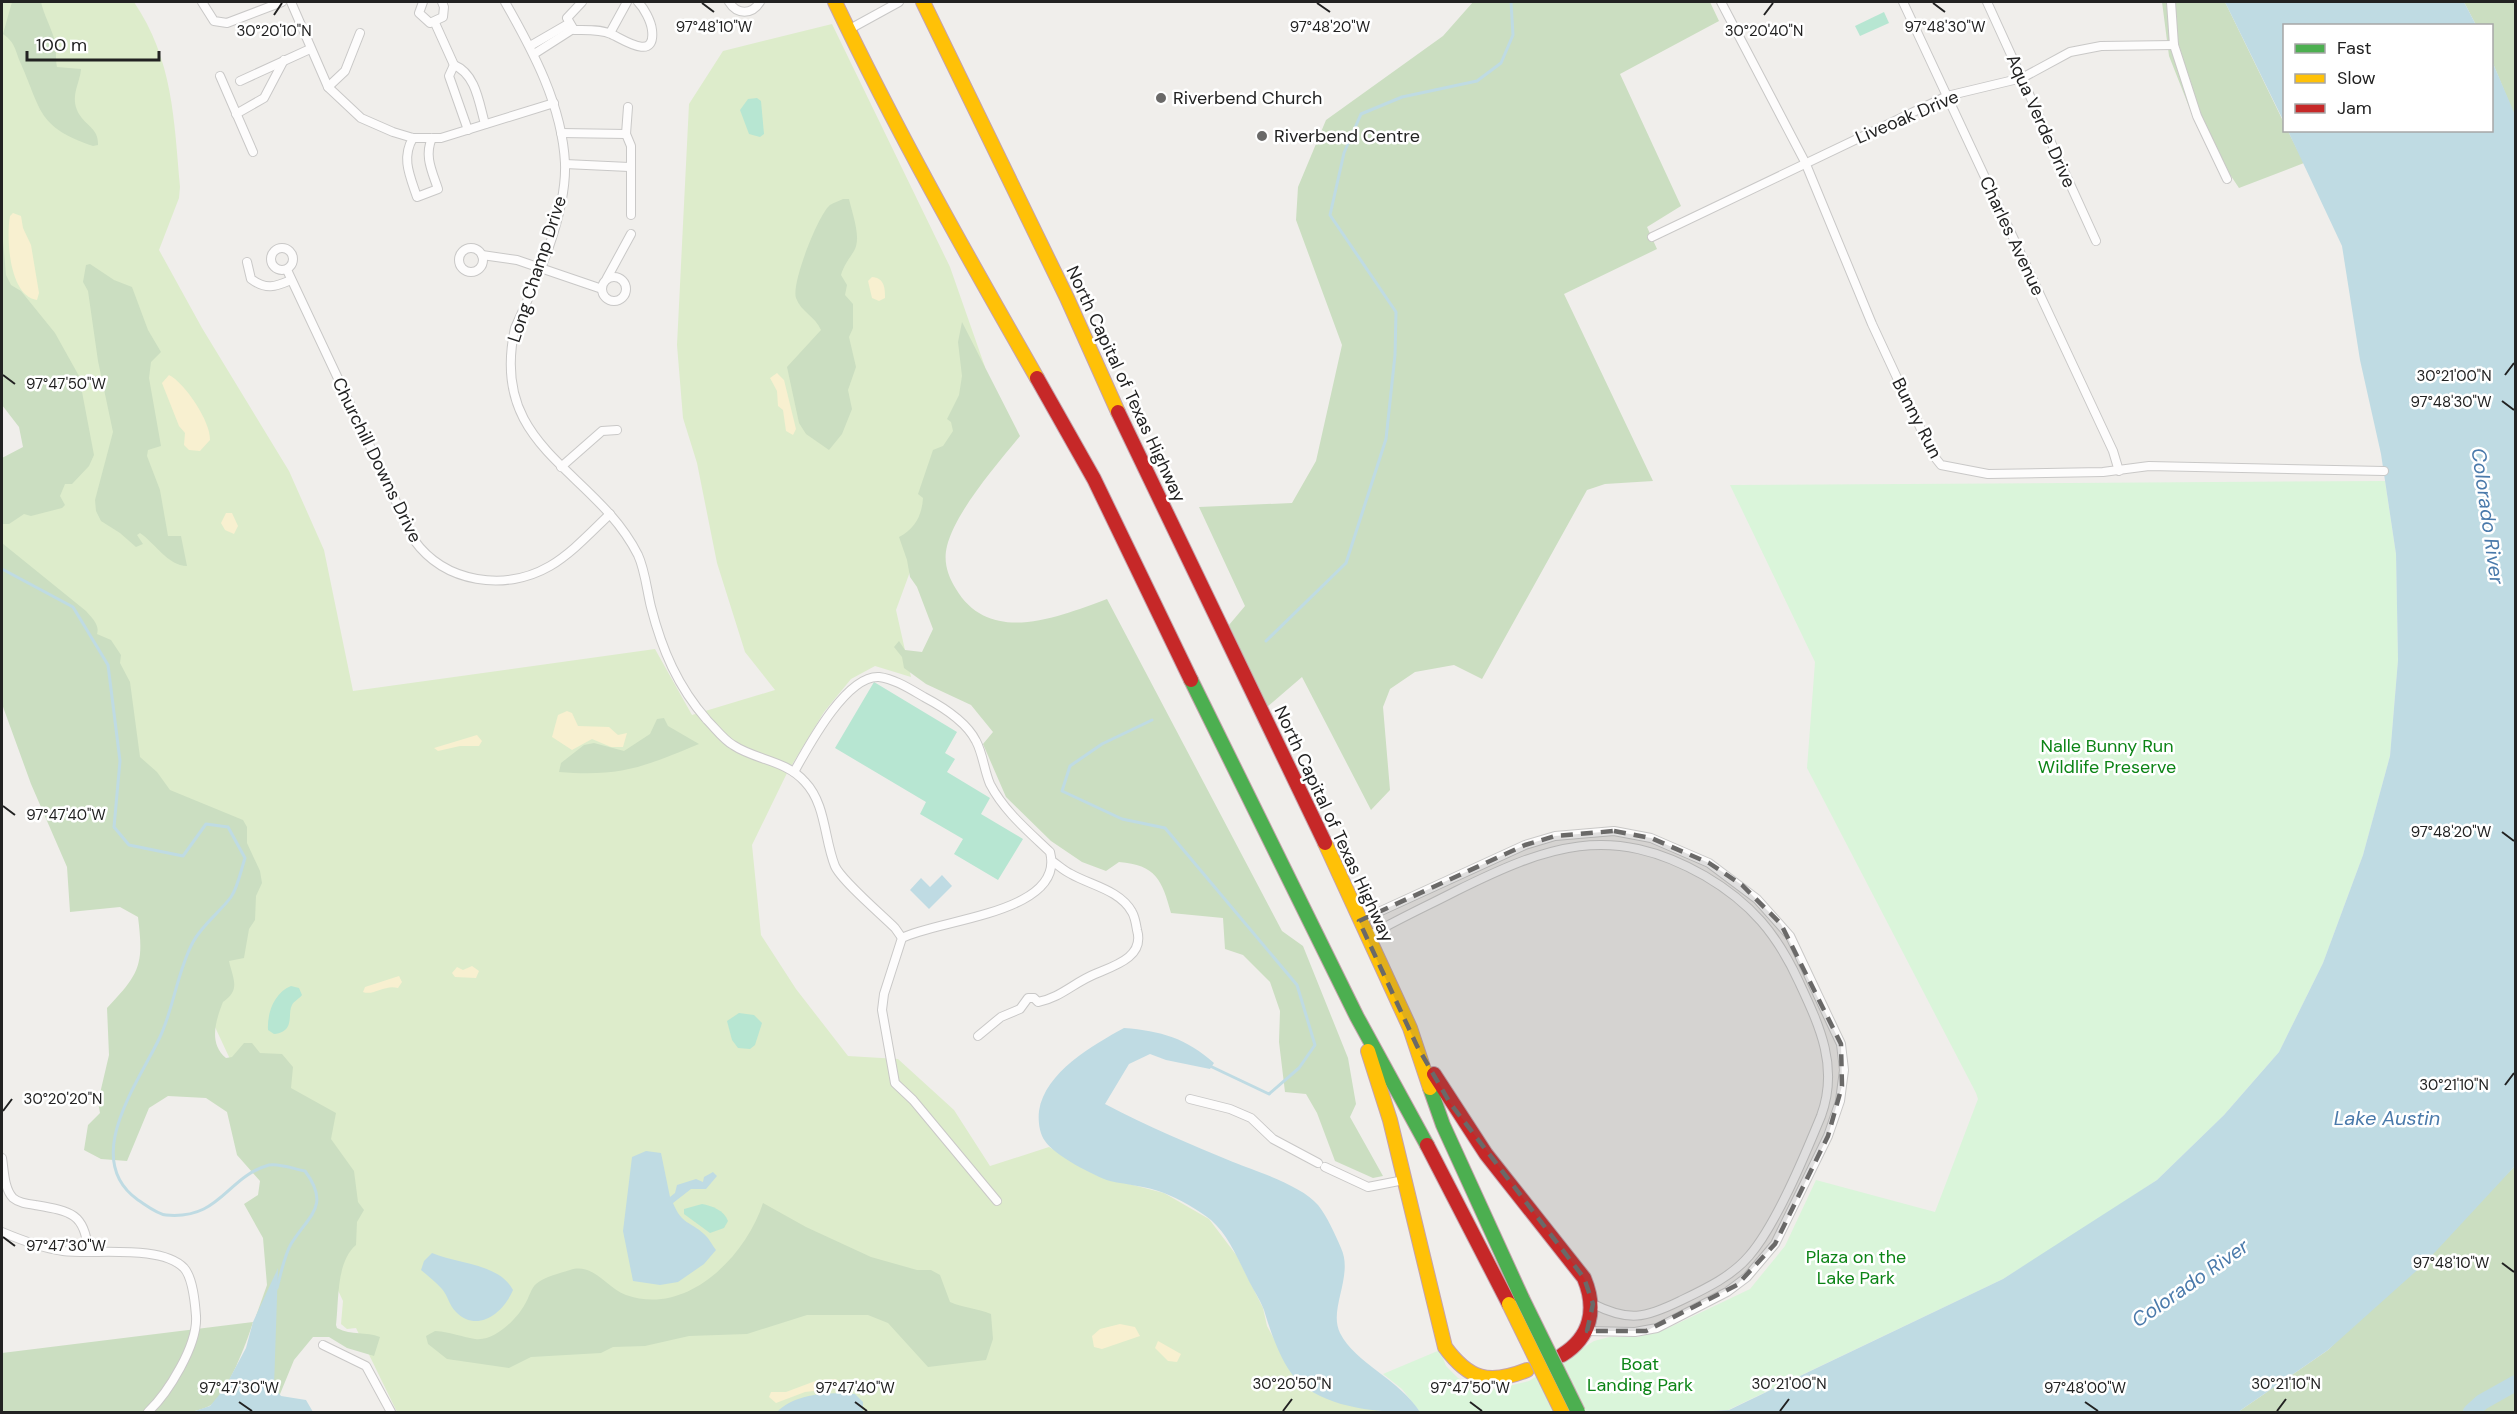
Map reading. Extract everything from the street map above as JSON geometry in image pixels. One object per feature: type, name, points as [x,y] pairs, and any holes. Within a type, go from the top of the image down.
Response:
[{"type":"highway","name":"North Capital of Texas Highway","points":[[835,2],[958,239],[1094,479],[1239,781],[1357,1017],[1460,1206],[1578,1413]]},
{"type":"highway","name":"North Capital of Texas Highway","points":[[923,2],[1046,255],[1139,459],[1321,835],[1417,1046],[1443,1125],[1562,1413]]},
{"type":"highway","points":[[1357,1017],[1390,1120],[1445,1347],[1463,1370],[1493,1380],[1506,1379],[1527,1371]]},
{"type":"highway","points":[[1417,1046],[1450,1104],[1498,1171],[1584,1278],[1593,1304],[1592,1318],[1587,1331],[1569,1352],[1562,1355]]},
{"type":"street","points":[[202,2],[214,21],[227,23],[282,2]]},
{"type":"street","points":[[291,2],[328,87],[361,118],[393,132],[413,138],[441,138],[554,103]]},
{"type":"street","points":[[423,2],[419,8],[422,18],[435,23],[454,65],[465,70],[471,80],[485,124]]},
{"type":"street","points":[[435,23],[445,12],[441,2]]},
{"type":"street","name":"Long Champ Drive","points":[[505,2],[532,50],[554,103],[565,164],[558,214],[540,268],[515,328],[510,367],[514,395],[527,426],[540,445],[610,514],[639,556],[664,652],[689,696],[733,745],[794,772],[814,795],[836,870],[903,938]]},
{"type":"street","points":[[570,26],[567,18],[582,2]]},
{"type":"street","points":[[610,33],[627,2]]},
{"type":"street","points":[[532,50],[570,26],[610,33],[632,46],[640,47],[648,44],[652,37],[652,27],[638,2]]},
{"type":"street","points":[[729,2],[736,10],[743,13],[750,12],[760,2]]},
{"type":"street","points":[[848,30],[899,2]]},
{"type":"street","name":"Bunny Run","points":[[1721,2],[1805,162],[1872,324],[1933,455],[1941,465],[1988,474],[2119,471],[2149,466],[2384,471]]},
{"type":"street","name":"Charles Avenue","points":[[1903,2],[2108,440],[2119,471]]},
{"type":"street","name":"Aqua Verde Drive","points":[[1987,2],[2096,241]]},
{"type":"street","points":[[2171,2],[2174,45],[2197,116],[2227,178]]},
{"type":"street","points":[[328,87],[345,71],[360,33]]},
{"type":"street","name":"Liveoak Drive","points":[[1652,237],[1947,96],[2022,78],[2070,51],[2101,46],[2174,45]]},
{"type":"street","points":[[240,81],[310,49]]},
{"type":"street","points":[[236,114],[264,98],[284,60]]},
{"type":"street","points":[[454,65],[449,76],[468,130]]},
{"type":"street","points":[[220,76],[253,152]]},
{"type":"street","points":[[628,107],[626,134],[631,146],[631,215]]},
{"type":"street","points":[[561,133],[626,134]]},
{"type":"street","points":[[413,138],[406,149],[406,165],[417,197],[438,189],[428,159],[428,147],[432,138]]},
{"type":"street","points":[[565,164],[630,167]]},
{"type":"street","points":[[608,278],[615,276],[622,280],[626,287],[619,300],[611,300],[604,296],[602,289],[631,234]]},
{"type":"street","points":[[482,255],[507,258],[602,289]]},
{"type":"street","points":[[247,262],[251,279],[259,285],[272,288],[291,280]]},
{"type":"street","name":"Churchill Downs Drive","points":[[286,270],[414,540],[436,564],[457,575],[474,579],[503,579],[536,572],[559,560],[610,514]]},
{"type":"street","points":[[561,467],[602,431],[617,430]]},
{"type":"street","points":[[794,772],[817,731],[853,687],[867,678],[892,680],[934,702],[961,721],[976,740],[991,784],[1008,812],[1050,852],[1052,861],[1045,884],[1010,906],[911,933],[903,938],[890,975],[882,1010],[895,1083],[913,1100],[997,1201]]},
{"type":"street","points":[[1359,921],[1508,850],[1555,836],[1605,831],[1632,834],[1672,846],[1725,873],[1757,899],[1790,936],[1841,1044],[1843,1059],[1840,1101],[1828,1136],[1775,1244],[1737,1285],[1709,1302],[1646,1331],[1587,1331]]},
{"type":"street","points":[[1367,937],[1513,863],[1560,849],[1603,844],[1668,858],[1714,882],[1755,913],[1778,940],[1822,1031],[1828,1051],[1827,1100],[1815,1131],[1760,1240],[1749,1256],[1712,1285],[1640,1317],[1621,1316],[1593,1304]]},
{"type":"street","points":[[1668,858],[1672,846]]},
{"type":"street","points":[[1508,850],[1513,863]]},
{"type":"street","points":[[978,1036],[1001,1017],[1020,1009],[1028,998],[1038,1002],[1050,1000],[1089,976],[1130,957],[1136,949],[1138,934],[1132,911],[1114,895],[1094,883],[1070,874],[1052,861]]},
{"type":"street","points":[[1795,972],[1805,969]]},
{"type":"street","points":[[1190,1099],[1230,1108],[1251,1118],[1273,1139],[1368,1187],[1404,1180]]},
{"type":"street","points":[[1815,1131],[1828,1136]]},
{"type":"street","points":[[2,1158],[7,1190],[12,1198],[21,1203],[46,1207],[75,1217],[86,1228],[88,1250]]},
{"type":"street","points":[[2,1232],[26,1242],[64,1251],[88,1250],[166,1256],[184,1268],[192,1289],[196,1334],[162,1398],[148,1413]]},
{"type":"street","points":[[323,1345],[366,1366],[391,1413]]},
{"type":"highlighted area","points":[[1614,831],[1651,838],[1709,863],[1742,885],[1781,924],[1841,1044],[1842,1086],[1828,1136],[1775,1244],[1737,1285],[1646,1331],[1587,1331],[1593,1304],[1584,1278],[1450,1103],[1417,1046],[1359,921],[1525,845],[1555,836]]},
{"type":"green space","points":[[2,2],[134,2],[147,24],[157,46],[169,91],[180,187],[179,198],[159,250],[202,328],[289,471],[324,550],[353,691],[655,649],[692,715],[775,690],[745,652],[717,563],[697,463],[683,418],[677,345],[689,104],[723,51],[832,24],[950,267],[985,367],[896,610],[911,677],[875,666],[851,679],[824,712],[787,773],[752,845],[761,935],[796,989],[848,1056],[898,1059],[954,1110],[990,1166],[1049,1147],[1098,1176],[1164,1193],[1209,1219],[1237,1256],[1263,1308],[1267,1326],[1295,1378],[1322,1396],[1368,1406],[1381,1412],[397,1412],[356,1328],[347,1329],[341,1324],[343,1301],[2,571],[2,509],[46,454],[2,333]]},
{"type":"green space","points":[[12,2],[41,2],[55,41],[57,67],[81,69],[75,104],[80,115],[96,134],[98,145],[93,146],[75,139],[62,132],[44,116],[15,48],[3,34]]},
{"type":"green space","points":[[1473,2],[1710,2],[1719,21],[1620,74],[1681,206],[1647,227],[1657,249],[1564,294],[1653,481],[1605,484],[1587,490],[1482,679],[1454,665],[1415,672],[1390,689],[1383,707],[1390,790],[1371,810],[1302,677],[1267,707],[1229,625],[1245,606],[1199,507],[1292,503],[1316,461],[1342,345],[1296,220],[1298,187],[1326,120],[1443,36]]},
{"type":"green space","points":[[2162,2],[2225,2],[2283,121],[2283,132],[2288,132],[2304,163],[2239,188],[2195,122],[2169,56]]},
{"type":"green space","points":[[2464,2],[2515,2],[2515,117],[2493,63],[2493,24],[2475,24]]},
{"type":"green space","points":[[1884,12],[1889,23],[1860,36],[1855,26]]},
{"type":"green space","points":[[757,98],[761,101],[764,134],[760,137],[749,134],[740,110],[748,99]]},
{"type":"green space","points":[[843,199],[849,199],[857,233],[856,246],[841,275],[847,285],[845,295],[853,304],[853,328],[849,337],[856,367],[848,390],[852,409],[842,434],[829,450],[806,434],[799,423],[787,367],[821,330],[798,303],[796,290],[801,265],[819,222],[830,205]]},
{"type":"green space","points":[[2,229],[6,275],[11,285],[21,291],[55,333],[79,376],[94,455],[89,466],[72,484],[65,484],[60,496],[65,505],[62,508],[31,516],[24,514],[9,524],[2,524],[2,458],[23,447],[19,427],[2,405]]},
{"type":"green space","points":[[90,264],[114,280],[132,287],[148,330],[161,352],[151,362],[149,378],[161,446],[148,450],[147,456],[160,490],[168,536],[181,536],[187,566],[168,558],[140,533],[137,535],[143,544],[136,547],[101,521],[96,511],[95,500],[113,432],[98,361],[88,291],[83,282],[86,265]]},
{"type":"green space","points":[[962,322],[1020,436],[978,488],[952,532],[946,558],[951,579],[970,607],[987,617],[1006,622],[1047,619],[1107,599],[1282,931],[1303,946],[1348,1058],[1356,1104],[1350,1117],[1383,1176],[1373,1178],[1335,1161],[1317,1113],[1306,1094],[1285,1092],[1279,1042],[1280,1011],[1270,982],[1243,955],[1225,949],[1223,918],[1171,913],[1160,883],[1149,871],[1119,862],[1106,871],[1082,862],[1051,841],[1006,797],[983,744],[993,732],[971,705],[926,684],[904,668],[902,657],[894,647],[899,641],[905,650],[922,652],[933,629],[917,587],[910,577],[899,537],[913,526],[919,516],[923,498],[918,494],[933,450],[943,446],[953,431],[951,422],[947,419],[959,395],[962,376],[958,342]]},
{"type":"green space","name":"Nalle Bunny Run Wildlife Preserve","points":[[2385,481],[2396,554],[2398,660],[2390,756],[2363,855],[2323,963],[2279,1052],[2224,1115],[2157,1180],[2003,1279],[1728,1410],[1420,1412],[1402,1389],[1383,1374],[1440,1350],[1446,1366],[1458,1378],[1474,1387],[1496,1389],[1529,1381],[1594,1341],[1609,1337],[1637,1337],[1664,1330],[1750,1289],[1785,1246],[1816,1180],[1935,1212],[1978,1099],[1807,768],[1815,662],[1730,485]]},
{"type":"green space","points":[[2,543],[86,611],[96,625],[97,634],[111,640],[121,655],[120,663],[130,682],[140,757],[157,772],[170,790],[243,820],[247,827],[247,843],[260,871],[262,883],[256,896],[255,920],[249,929],[244,958],[229,961],[234,988],[229,998],[223,1002],[218,1016],[215,1038],[220,1052],[226,1058],[232,1057],[244,1043],[252,1043],[260,1053],[282,1054],[293,1067],[291,1088],[336,1113],[331,1139],[354,1171],[358,1202],[364,1210],[357,1222],[356,1245],[345,1261],[342,1271],[336,1325],[337,1328],[348,1332],[380,1337],[374,1356],[347,1348],[329,1337],[313,1337],[294,1360],[278,1399],[263,1394],[256,1316],[267,1285],[263,1238],[244,1204],[258,1195],[260,1181],[237,1155],[227,1112],[206,1098],[168,1096],[149,1108],[127,1161],[101,1159],[84,1150],[88,1125],[100,1113],[98,1102],[109,1055],[107,1008],[127,986],[140,958],[138,917],[120,907],[70,912],[67,867],[31,784],[2,704]]},
{"type":"green space","points":[[874,682],[957,732],[945,753],[955,759],[947,772],[990,798],[981,814],[1023,839],[998,880],[954,854],[963,839],[920,814],[926,802],[835,748]]},
{"type":"green space","points":[[664,718],[668,726],[699,744],[647,764],[616,771],[559,772],[561,763],[584,745],[594,743],[624,751],[650,734],[657,719]]},
{"type":"green space","points":[[291,986],[299,988],[302,995],[292,1005],[288,1026],[281,1033],[274,1034],[268,1030],[270,1010],[280,993]]},
{"type":"green space","points":[[739,1013],[754,1015],[762,1023],[755,1045],[750,1049],[738,1048],[732,1040],[727,1021]]},
{"type":"green space","points":[[2515,1166],[2515,1412],[2238,1412],[2328,1350]]},
{"type":"green space","points":[[763,1203],[806,1227],[871,1257],[917,1270],[931,1270],[940,1275],[950,1302],[991,1314],[993,1339],[986,1360],[928,1367],[888,1323],[868,1315],[807,1315],[747,1334],[689,1336],[645,1346],[613,1347],[601,1353],[531,1357],[509,1368],[447,1359],[428,1344],[426,1336],[435,1331],[475,1339],[490,1337],[516,1316],[536,1284],[548,1277],[578,1268],[593,1273],[619,1292],[649,1300],[671,1297],[692,1290],[711,1277],[743,1243]]},
{"type":"green space","points":[[702,1204],[714,1207],[724,1214],[728,1221],[724,1228],[710,1233],[684,1214],[684,1209]]},
{"type":"green space","points":[[253,1322],[242,1354],[224,1389],[211,1405],[204,1408],[190,1412],[2,1412],[2,1353]]},
{"type":"sand","points":[[13,213],[21,216],[23,228],[31,245],[39,293],[37,300],[28,296],[20,288],[15,277],[9,251],[10,216]]},
{"type":"sand","points":[[872,277],[879,279],[884,287],[885,298],[879,301],[872,298],[868,281]]},
{"type":"sand","points":[[777,373],[784,380],[796,429],[793,435],[786,431],[783,410],[778,406],[777,391],[770,378]]},
{"type":"sand","points":[[169,375],[189,394],[206,423],[210,440],[200,451],[189,450],[184,445],[185,433],[179,426],[162,383]]},
{"type":"sand","points":[[226,513],[232,513],[238,526],[234,534],[225,530],[221,523]]},
{"type":"sand","points":[[567,711],[572,713],[578,726],[609,727],[618,735],[627,733],[623,747],[611,747],[592,739],[572,750],[552,737],[558,715]]},
{"type":"sand","points":[[477,735],[482,741],[479,746],[460,746],[438,751],[434,748]]},
{"type":"sand","points":[[472,966],[479,971],[476,978],[455,977],[452,973],[457,967],[463,970]]},
{"type":"sand","points":[[399,976],[402,982],[398,988],[393,987],[371,993],[363,992],[365,987]]},
{"type":"sand","points":[[1120,1324],[1135,1327],[1140,1336],[1102,1349],[1094,1347],[1092,1336],[1100,1329]]},
{"type":"sand","points":[[1158,1341],[1181,1354],[1177,1362],[1168,1361],[1155,1348]]},
{"type":"sand","points":[[836,1379],[841,1385],[838,1388],[805,1392],[776,1403],[769,1397],[771,1392],[786,1392],[818,1380]]},
{"type":"water","points":[[2225,2],[2464,2],[2475,24],[2283,24],[2283,120]]},
{"type":"water","name":"Lake Austin","points":[[2493,63],[2516,117],[2515,1166],[2424,1264],[2328,1350],[2238,1412],[1695,1412],[1729,1410],[2003,1279],[2157,1180],[2224,1115],[2279,1052],[2323,963],[2363,855],[2390,756],[2398,660],[2396,554],[2381,454],[2360,360],[2342,246],[2288,132],[2493,132]]},
{"type":"water","points":[[942,875],[952,886],[929,909],[910,890],[921,878],[930,887]]},
{"type":"water","points":[[1124,1028],[1150,1031],[1172,1037],[1193,1047],[1214,1063],[1210,1069],[1166,1060],[1150,1054],[1129,1064],[1105,1104],[1136,1120],[1290,1185],[1311,1198],[1325,1214],[1344,1259],[1345,1270],[1337,1314],[1340,1333],[1356,1354],[1401,1390],[1420,1412],[1354,1407],[1322,1397],[1308,1389],[1296,1379],[1286,1364],[1264,1310],[1232,1247],[1211,1220],[1189,1205],[1164,1193],[1110,1181],[1094,1175],[1065,1158],[1045,1141],[1039,1126],[1039,1111],[1050,1084],[1060,1072],[1085,1051]]},
{"type":"water","points":[[646,1151],[661,1153],[670,1197],[675,1193],[677,1185],[696,1179],[703,1182],[704,1177],[713,1172],[717,1176],[706,1189],[691,1189],[673,1203],[683,1219],[706,1236],[716,1250],[704,1264],[678,1282],[660,1285],[633,1281],[623,1231],[632,1157]]},
{"type":"water","points":[[432,1253],[498,1274],[513,1290],[509,1298],[489,1318],[473,1321],[464,1318],[456,1312],[435,1281],[421,1270],[424,1261]]},
{"type":"water","points":[[278,1268],[274,1387],[281,1396],[306,1400],[313,1412],[192,1412],[210,1406],[224,1389],[246,1348],[253,1322]]},
{"type":"water","points":[[835,1393],[855,1394],[863,1402],[863,1412],[777,1412],[803,1397]]},
{"type":"waterway","points":[[1266,641],[1346,563],[1386,439],[1395,355],[1396,312],[1330,215],[1344,153],[1361,114],[1402,97],[1477,81],[1501,63],[1513,35],[1511,2]]},
{"type":"waterway","points":[[2,569],[73,607],[108,665],[120,761],[114,827],[129,845],[183,856],[206,824],[228,827],[245,858],[233,893],[227,903],[201,930],[188,953],[165,1026],[119,1120],[114,1142],[114,1164],[121,1183],[138,1200],[166,1215],[184,1215],[199,1211],[211,1205],[254,1171],[269,1165],[282,1165],[305,1171],[313,1183],[317,1202],[310,1217],[291,1244],[277,1288]]},
{"type":"waterway","points":[[1152,720],[1102,744],[1070,766],[1062,791],[1122,819],[1165,828],[1297,985],[1315,1045],[1299,1068],[1269,1094],[1210,1066]]},
{"type":"waterway","points":[[2471,1412],[2482,1402],[2516,1383]]},
{"type":"traffic: fast","points":[[1191,680],[1357,1017],[1427,1145]]},
{"type":"traffic: fast","points":[[1430,1088],[1443,1125],[1522,1298]]},
{"type":"traffic: fast","points":[[1522,1298],[1578,1412]]},
{"type":"traffic: slow","points":[[835,2],[907,145],[1037,378]]},
{"type":"traffic: slow","points":[[923,2],[1067,298],[1118,412]]},
{"type":"traffic: slow","points":[[1325,843],[1410,1028],[1430,1088]]},
{"type":"traffic: slow","points":[[1368,1051],[1390,1120],[1445,1347],[1463,1367],[1481,1376],[1502,1377],[1527,1370]]},
{"type":"traffic: slow","points":[[1509,1304],[1562,1412]]},
{"type":"traffic: jam","points":[[1037,378],[1094,479],[1191,680]]},
{"type":"traffic: jam","points":[[1118,412],[1325,843]]},
{"type":"traffic: jam","points":[[1434,1074],[1486,1154],[1584,1278],[1590,1301],[1589,1321],[1580,1340],[1562,1355]]},
{"type":"traffic: jam","points":[[1427,1145],[1509,1304]]},
{"type":"place","name":"Riverbend Church","points":[[1161,98]]},
{"type":"place","name":"Riverbend Centre","points":[[1262,136]]},
{"type":"water label","name":"Colorado River","points":[[2488,516]]},
{"type":"water label","name":"Colorado River","points":[[2190,1283]]},
{"type":"park label","name":"Plaza on the Lake Park","points":[[1856,1267]]},
{"type":"park label","name":"Boat Landing Park","points":[[1640,1374]]}]
